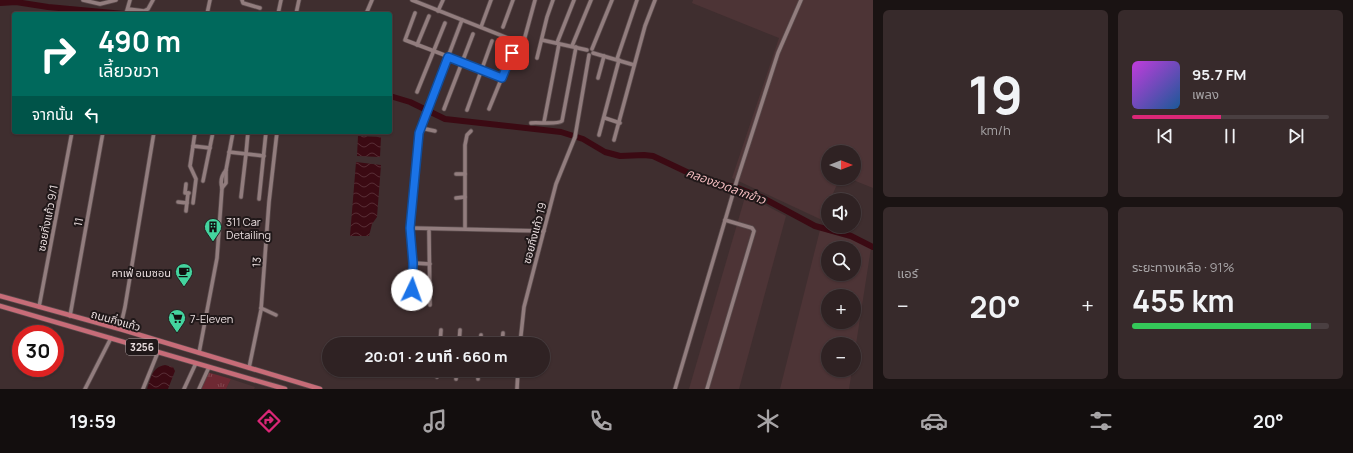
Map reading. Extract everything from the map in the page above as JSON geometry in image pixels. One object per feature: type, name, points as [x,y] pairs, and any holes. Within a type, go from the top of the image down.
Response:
[{"type":"main road","name":"ถนนกิ่งแก้ว","points":[[0,296],[120,329],[320,389]]},
{"type":"main road","points":[[18,311],[20,302]]},
{"type":"main road","name":"ถนนกิ่งแก้ว","points":[[0,306],[285,389]]},
{"type":"street","points":[[83,0],[100,4],[116,0]]},
{"type":"street","points":[[130,0],[127,12],[148,9],[153,0]]},
{"type":"street","points":[[208,12],[210,0]]},
{"type":"street","points":[[242,0],[242,3],[260,8]]},
{"type":"street","points":[[251,6],[253,0]]},
{"type":"street","points":[[278,12],[281,0]]},
{"type":"street","points":[[296,12],[299,0]]},
{"type":"street","points":[[367,12],[372,0]]},
{"type":"street","points":[[412,0],[523,44],[535,0]]},
{"type":"street","points":[[438,11],[443,0]]},
{"type":"street","points":[[481,27],[491,0]]},
{"type":"street","points":[[503,27],[513,0]]},
{"type":"street","points":[[537,58],[547,17],[554,0]]},
{"type":"street","points":[[544,122],[558,43],[574,0]]},
{"type":"street","points":[[531,122],[559,123],[562,121],[574,47],[591,0]]},
{"type":"street","name":"ซอยกิ่งแก้ว 19","points":[[521,337],[524,307],[556,184],[573,144],[591,52],[612,0]]},
{"type":"street","points":[[600,135],[618,60],[636,0]]},
{"type":"street","points":[[614,140],[620,123],[645,26],[655,0]]},
{"type":"street","points":[[675,389],[732,196],[778,53],[801,0]]},
{"type":"street","points":[[415,13],[405,40],[502,78]]},
{"type":"street","points":[[417,45],[429,16]]},
{"type":"street","points":[[411,303],[413,263],[410,228],[419,138],[425,117],[462,20]]},
{"type":"street","points":[[417,92],[445,23]]},
{"type":"street","points":[[444,109],[473,34]]},
{"type":"street","points":[[542,40],[587,50],[587,52],[634,65]]},
{"type":"street","points":[[467,110],[492,42]]},
{"type":"street","points":[[489,109],[512,53]]},
{"type":"street","points":[[598,78],[604,56]]},
{"type":"street","points":[[605,118],[620,123]]},
{"type":"street","points":[[421,128],[435,131]]},
{"type":"street","points":[[465,228],[466,137],[471,131]]},
{"type":"street","name":"ซอยกิ่งแก้ว 9/1","points":[[39,307],[72,134]]},
{"type":"street","name":"11","points":[[70,316],[103,134]]},
{"type":"street","points":[[120,329],[154,134]]},
{"type":"street","points":[[193,203],[196,180],[190,166],[196,134]]},
{"type":"street","points":[[203,181],[213,134]]},
{"type":"street","points":[[200,353],[217,258],[222,188],[226,183],[226,170],[233,134]]},
{"type":"street","points":[[240,197],[248,134]]},
{"type":"street","points":[[259,199],[266,134]]},
{"type":"street","name":"13","points":[[249,368],[261,308],[269,202],[277,134]]},
{"type":"street","points":[[193,146],[210,148]]},
{"type":"street","points":[[229,152],[264,156]]},
{"type":"street","points":[[456,174],[465,174]]},
{"type":"street","points":[[186,184],[185,193],[194,194]]},
{"type":"street","points":[[186,211],[188,193]]},
{"type":"street","points":[[456,198],[465,198]]},
{"type":"street","points":[[178,202],[187,203]]},
{"type":"street","points":[[707,389],[754,231],[752,228],[725,220]]},
{"type":"street","points":[[410,228],[465,228],[544,231]]},
{"type":"street","points":[[430,231],[430,305]]},
{"type":"street","points":[[413,263],[430,264]]},
{"type":"street","points":[[261,308],[276,315]]},
{"type":"street","points":[[440,337],[441,330]]},
{"type":"street","points":[[460,330],[460,337]]},
{"type":"street","points":[[85,389],[111,338]]},
{"type":"street","points":[[143,389],[158,352]]},
{"type":"street","points":[[184,389],[196,363]]},
{"type":"street","points":[[199,389],[209,366]]},
{"type":"street","points":[[517,389],[518,377]]},
{"type":"shaded area","points":[[693,0],[873,0],[873,188],[861,183],[861,145],[821,145],[821,185],[837,185],[833,193],[821,193],[821,220],[732,178],[779,38],[692,3]]},
{"type":"shaded area","points":[[745,197],[758,201],[786,216],[739,389],[689,389]]},
{"type":"shaded area","points":[[820,230],[821,233],[830,233],[855,241],[821,241],[821,281],[861,281],[861,244],[871,248],[861,312],[861,289],[821,289],[821,329],[858,329],[857,337],[821,337],[821,377],[851,377],[849,389],[780,389]]},
{"type":"shaded area","points":[[231,379],[255,387],[254,389],[226,389]]},
{"type":"green space","points":[[207,372],[231,379],[226,389],[200,389]]},
{"type":"water","points":[[358,136],[381,137],[380,157],[357,156]]},
{"type":"water","points":[[356,162],[381,165],[377,217],[372,224],[369,236],[350,236]]},
{"type":"water","points":[[165,365],[173,367],[175,371],[168,389],[147,389],[151,377],[157,368]]},
{"type":"waterway","name":"คลองชวดลากข้าว","points":[[0,3],[16,2],[48,7],[102,12]]},
{"type":"waterway","name":"คลองชวดลากข้าว","points":[[392,97],[410,102],[445,119],[561,132],[583,139],[605,152],[620,156],[653,156],[708,182],[735,187],[761,197],[815,226],[851,236],[873,247]]},
{"type":"place","name":"311 Car Detailing","points":[[213,242]]},
{"type":"place","name":"คาเฟ่ อเมซอน","points":[[184,287]]},
{"type":"place","name":"7-Eleven","points":[[177,333]]},
{"type":"route","points":[[412,290],[413,263],[410,228],[419,133],[448,57],[502,78],[512,53]]}]
